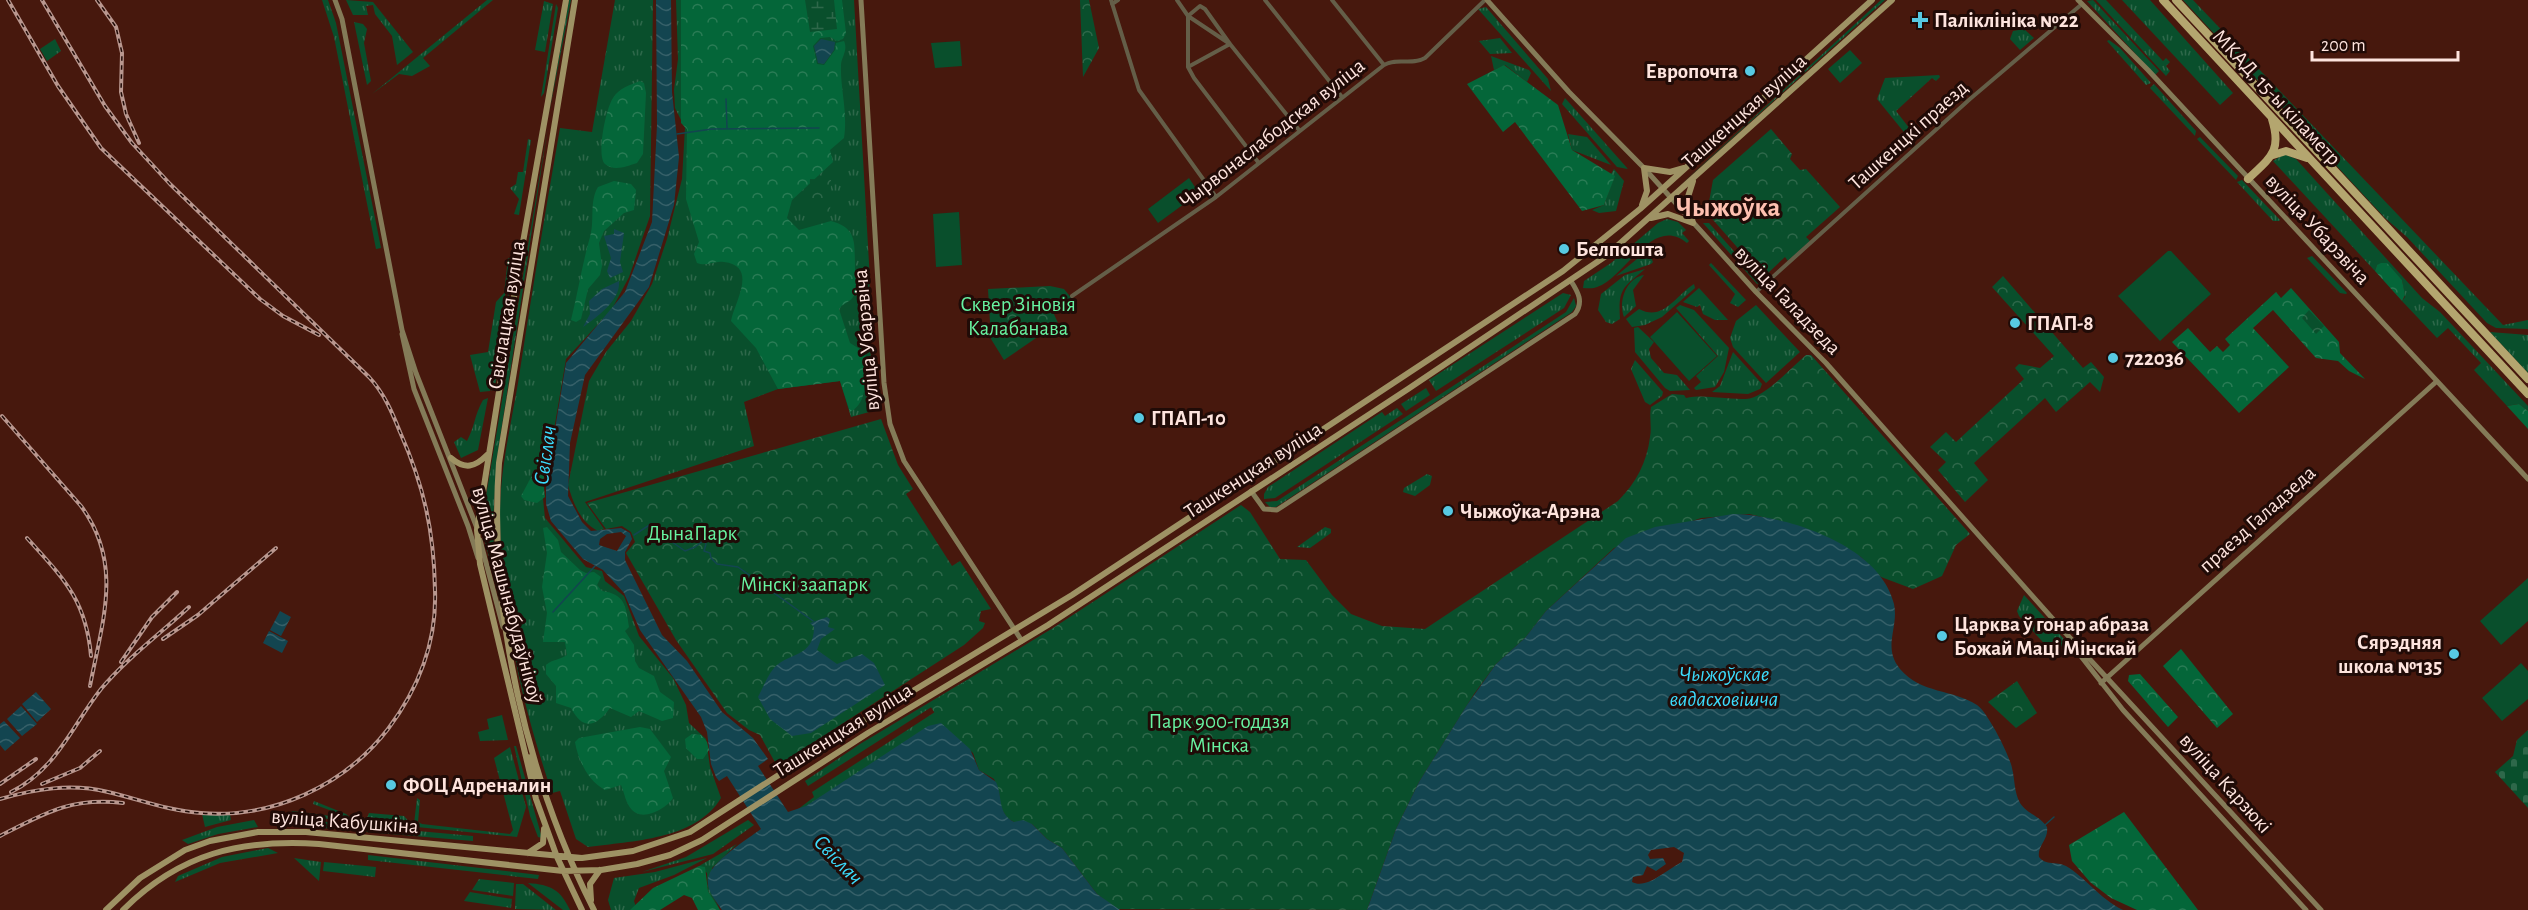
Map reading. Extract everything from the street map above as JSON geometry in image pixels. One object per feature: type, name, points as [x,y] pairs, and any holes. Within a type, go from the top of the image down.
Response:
[{"type":"highway","name":"МКАД, 15-ы кіламетр","points":[[2163,0],[2528,394]]},
{"type":"highway","name":"МКАД, 15-ы кіламетр","points":[[2176,0],[2528,379]]},
{"type":"highway","points":[[2248,179],[2271,156],[2277,141],[2272,117]]},
{"type":"highway","points":[[2271,156],[2286,151],[2311,160]]},
{"type":"main road","name":"вуліца Машынабудаўнікоў","points":[[335,0],[342,18],[402,330],[405,356],[414,389],[468,526],[480,564],[543,823],[582,910]]},
{"type":"main road","name":"Свіслацкая вуліца","points":[[480,564],[477,530],[488,454],[566,0]]},
{"type":"main road","name":"Свіслацкая вуліца","points":[[506,637],[496,503],[499,463],[575,0]]},
{"type":"main road","name":"вуліца Убарэвіча","points":[[861,0],[888,414],[904,461],[1022,641]]},
{"type":"main road","name":"вуліца Галадзеда","points":[[1486,0],[1569,92],[1644,168],[1756,292],[1826,363],[2060,627],[2108,676]]},
{"type":"main road","name":"Ташкенцкая вуліца","points":[[569,857],[616,854],[668,841],[690,832],[858,724],[1015,629],[1245,481],[1563,271],[1640,209],[1872,0]]},
{"type":"main road","name":"Ташкенцкая вуліца","points":[[575,871],[601,870],[670,855],[702,840],[868,733],[1022,641],[1570,281],[1606,256],[1892,0]]},
{"type":"main road","name":"вуліца Убарэвіча","points":[[2080,1],[2528,480]]},
{"type":"main road","points":[[1640,209],[1647,191],[1644,168],[1670,172],[1688,166]]},
{"type":"main road","points":[[1692,223],[1687,200],[1693,180]]},
{"type":"main road","points":[[1648,219],[1668,214],[1692,223]]},
{"type":"main road","points":[[1245,481],[1264,509],[1277,510],[1395,433],[1575,314],[1579,307],[1579,297],[1563,271]]},
{"type":"main road","name":"вуліца Машынабудаўнікоў","points":[[402,330],[416,373],[451,458],[477,530],[541,780],[569,857],[593,909]]},
{"type":"main road","name":"праезд Галадзеда","points":[[2101,683],[2437,381]]},
{"type":"main road","points":[[451,458],[462,466],[469,466],[475,465],[488,454]]},
{"type":"main road","name":"вуліца Галадзеда","points":[[2060,627],[2101,683]]},
{"type":"main road","name":"вуліца Карзюкі","points":[[2108,676],[2321,910]]},
{"type":"main road","name":"вуліца Карзюкі","points":[[2101,683],[2306,910]]},
{"type":"main road","points":[[524,751],[537,780],[541,780]]},
{"type":"main road","points":[[527,853],[534,851],[543,843],[543,823]]},
{"type":"main road","name":"вуліца Кабушкіна","points":[[106,910],[156,866],[185,850],[258,832],[306,832],[569,857]]},
{"type":"main road","points":[[210,842],[214,853]]},
{"type":"main road","name":"вуліца Кабушкіна","points":[[123,910],[159,879],[214,853],[260,844],[304,843],[575,871]]},
{"type":"main road","points":[[593,909],[590,884],[601,870]]},
{"type":"street","points":[[1118,0],[1111,2],[1139,90],[1216,197]]},
{"type":"street","points":[[1177,0],[1188,16],[1230,44]]},
{"type":"street","points":[[1264,0],[1342,97]]},
{"type":"street","points":[[1332,0],[1384,65]]},
{"type":"street","name":"Чырвонаслабодская вуліца","points":[[1072,296],[1216,197],[1384,65],[1398,61],[1413,64],[1425,58],[1486,0]]},
{"type":"street","name":"Ташкенцкі праезд","points":[[1756,292],[2080,1]]},
{"type":"street","points":[[1258,162],[1188,67],[1188,16],[1196,8],[1205,9],[1299,130]]},
{"type":"street","points":[[1188,67],[1230,44]]},
{"type":"green space","points":[[322,0],[328,0],[336,23],[381,248],[376,249],[334,37]]},
{"type":"green space","points":[[346,0],[373,2],[413,52],[397,65],[392,36],[375,14],[373,5],[366,6],[368,15],[353,15]]},
{"type":"green space","points":[[487,0],[493,0],[423,58],[430,66],[412,76],[399,74],[372,94]]},
{"type":"green space","points":[[569,0],[571,0],[548,119]]},
{"type":"green space","points":[[615,0],[653,0],[650,216],[629,277],[612,309],[566,359],[549,459],[541,479],[545,518],[586,567],[602,571],[605,581],[624,596],[639,636],[673,678],[686,705],[689,723],[706,739],[710,767],[721,798],[710,812],[696,823],[679,830],[642,840],[588,847],[576,839],[560,791],[552,793],[531,723],[508,617],[503,581],[500,509],[504,461],[560,128],[592,132]]},
{"type":"green space","points":[[676,0],[854,0],[870,281],[866,317],[877,405],[873,411],[851,417],[840,381],[778,389],[744,402],[754,446],[585,502],[604,529],[598,531],[582,518],[568,485],[589,381],[606,352],[631,321],[652,284],[667,239],[682,179],[685,128],[675,108],[674,90],[678,59]]},
{"type":"green space","points":[[681,0],[842,0],[846,33],[843,39],[837,41],[830,37],[820,38],[813,46],[817,64],[824,65],[835,50],[836,43],[844,41],[845,50],[841,64],[844,138],[830,150],[833,162],[792,200],[787,218],[799,230],[831,221],[846,228],[853,239],[856,290],[852,299],[839,309],[850,343],[866,353],[864,394],[857,407],[850,412],[840,381],[778,389],[756,348],[731,321],[742,286],[740,270],[724,262],[697,263],[694,254],[699,242],[686,199],[687,129],[681,123]]},
{"type":"green space","points":[[805,0],[834,0],[837,29],[810,32]]},
{"type":"green space","points":[[1080,0],[1089,0],[1099,48],[1083,77]]},
{"type":"green space","points":[[1881,0],[1885,0],[1675,190]]},
{"type":"green space","points":[[2093,0],[2159,71],[2155,75],[2087,1]]},
{"type":"green space","points":[[2096,0],[2106,0],[2163,61],[2166,58],[2170,62],[2166,66],[2170,71],[2166,76]]},
{"type":"green space","points":[[2122,0],[2150,0],[2233,93],[2220,105]]},
{"type":"green space","points":[[2183,0],[2193,0],[2503,325],[2528,320],[2528,329],[2496,328],[2487,323],[2407,237],[2385,218]]},
{"type":"green space","points":[[544,1],[553,4],[545,52],[535,50]]},
{"type":"green space","points":[[556,4],[558,8],[544,93],[541,97]]},
{"type":"green space","points":[[1486,7],[1548,79],[1551,91],[1478,9]]},
{"type":"green space","points":[[354,22],[363,24],[367,29],[364,43],[371,81],[367,85]]},
{"type":"green space","points":[[2024,29],[2034,38],[2020,50],[2010,39],[2013,31]]},
{"type":"green space","points":[[1500,38],[1512,53],[1490,54],[1479,41]]},
{"type":"green space","points":[[55,39],[61,51],[47,61],[40,49]]},
{"type":"green space","points":[[2109,40],[2120,48],[2151,83],[2146,85],[2107,41]]},
{"type":"green space","points":[[960,41],[962,66],[935,68],[931,43]]},
{"type":"green space","points":[[1850,50],[1862,63],[1840,83],[1828,69]]},
{"type":"green space","points":[[1491,56],[1529,70],[1531,73],[1527,82],[1505,65],[1494,70]]},
{"type":"green space","points":[[1504,65],[1558,105],[1572,150],[1615,176],[1604,205],[1582,211],[1515,122],[1503,132],[1467,84]]},
{"type":"green space","points":[[1939,75],[1936,81],[1932,78],[1896,111],[1917,138],[1912,142],[1877,99],[1885,78]]},
{"type":"green space","points":[[640,81],[644,83],[646,93],[643,154],[637,163],[612,168],[605,164],[601,152],[610,103],[618,92]]},
{"type":"green space","points":[[2154,84],[2196,131],[2195,136],[2150,88]]},
{"type":"green space","points":[[1565,98],[1628,169],[1617,167],[1562,104]]},
{"type":"green space","points":[[548,126],[497,458],[493,522],[495,579],[482,531],[486,496]]},
{"type":"green space","points":[[1771,129],[1792,154],[1790,159],[1800,170],[1806,169],[1840,207],[1806,237],[1810,241],[1788,261],[1785,257],[1768,273],[1766,280],[1707,213],[1713,180]]},
{"type":"green space","points":[[1568,134],[1587,137],[1611,165],[1572,150]]},
{"type":"green space","points":[[2200,137],[2238,176],[2236,180],[2197,139]]},
{"type":"green space","points":[[528,139],[531,140],[519,215],[514,214],[519,199],[510,188],[516,184],[518,172],[523,172]]},
{"type":"green space","points":[[2284,154],[2296,159],[2422,298],[2440,312],[2528,406],[2528,411],[2519,404],[2507,406],[2474,370],[2481,363],[2448,328],[2437,338],[2402,301],[2405,297],[2402,280],[2387,264],[2377,265],[2375,271],[2273,161]]},
{"type":"green space","points":[[1614,169],[1624,181],[1616,211],[1599,213],[1592,210],[1604,205],[1614,177],[1611,174]]},
{"type":"green space","points":[[1189,178],[1199,193],[1158,223],[1148,209]]},
{"type":"green space","points":[[810,179],[831,180],[830,214],[809,214]]},
{"type":"green space","points":[[2242,180],[2279,221],[2273,221],[2237,182]]},
{"type":"green space","points":[[614,181],[631,184],[636,190],[634,210],[624,213],[604,231],[599,243],[602,266],[600,275],[588,289],[581,319],[576,322],[571,320],[591,231],[595,193],[598,187]]},
{"type":"green space","points":[[959,212],[962,265],[936,267],[933,214]]},
{"type":"green space","points":[[1667,219],[1678,222],[1686,230],[1682,233],[1689,241],[1687,243],[1674,236],[1662,236],[1639,251],[1607,281],[1595,288],[1583,288],[1584,281],[1611,263],[1658,223]]},
{"type":"green space","points":[[1703,223],[1709,223],[1762,283],[1757,284]]},
{"type":"green space","points":[[2168,251],[2171,251],[2211,294],[2160,341],[2118,296]]},
{"type":"green space","points":[[1649,253],[1653,262],[1651,264],[1616,276],[1637,259]]},
{"type":"green space","points":[[2312,256],[2346,294],[2340,293],[2307,258]]},
{"type":"green space","points":[[508,258],[511,259],[490,391],[480,392],[470,355],[488,352],[496,302],[504,293]]},
{"type":"green space","points":[[514,260],[495,387],[491,391]]},
{"type":"green space","points":[[1711,263],[1746,300],[1738,307],[1730,303],[1735,294],[1709,265]]},
{"type":"green space","points":[[2387,263],[2402,280],[2405,295],[2402,301],[2375,271],[2377,265]]},
{"type":"green space","points":[[1645,269],[1627,285],[1621,295],[1620,319],[1612,324],[1606,322],[1598,310],[1601,294],[1625,275]]},
{"type":"green space","points":[[1644,275],[1633,290],[1636,306],[1624,317],[1622,305],[1625,292],[1632,281]]},
{"type":"green space","points":[[2003,276],[2083,368],[2091,362],[2104,377],[2100,392],[2090,382],[2056,412],[2045,398],[1974,463],[1988,480],[1965,502],[1938,470],[1946,462],[1930,447],[1946,432],[1956,442],[2024,379],[2015,368],[2019,364],[2040,368],[2054,356],[1992,287]]},
{"type":"green space","points":[[1694,284],[1695,288],[1662,317],[1645,325],[1632,327],[1626,319],[1639,309],[1647,312],[1662,310]]},
{"type":"green space","name":"Сквер Зіновія Калабанава","points":[[1050,286],[1064,289],[1073,300],[1053,312],[1058,323],[1004,360],[991,339],[988,289]]},
{"type":"green space","points":[[1699,288],[1728,320],[1715,320],[1703,314],[1700,305],[1697,307],[1683,302]]},
{"type":"green space","points":[[2291,288],[2339,342],[2340,353],[2365,379],[2349,371],[2338,361],[2316,358],[2273,310],[2253,328],[2289,367],[2239,413],[2172,342],[2188,328],[2210,352],[2217,346],[2223,352],[2230,345],[2225,339],[2276,292],[2281,298]]},
{"type":"green space","points":[[1563,293],[1571,295],[1564,308],[1436,391],[1429,380]]},
{"type":"green space","points":[[1574,298],[1576,306],[1572,312],[1276,507],[1270,507],[1265,502],[1277,501],[1566,312]]},
{"type":"green space","points":[[1680,305],[1694,310],[1729,348],[1724,372],[1715,387],[1696,390],[1694,388],[1701,382],[1696,376],[1718,356],[1676,308]]},
{"type":"green space","points":[[1756,305],[1800,352],[1766,383],[1733,347],[1730,338],[1736,321]]},
{"type":"green space","points":[[2309,310],[2324,326],[2316,334],[2302,318]]},
{"type":"green space","points":[[1677,312],[1717,356],[1689,381],[1650,337]]},
{"type":"green space","points":[[1638,327],[1654,342],[1649,349],[1651,358],[1664,373],[1677,375],[1690,390],[1670,391],[1665,388],[1635,352],[1634,328]]},
{"type":"green space","points":[[2490,332],[2528,335],[2528,373]]},
{"type":"green space","points":[[1733,352],[1762,384],[1760,389],[1748,394],[1712,392],[1720,386]]},
{"type":"green space","name":"Парк 900-годдзя Мінска","points":[[1806,355],[1811,355],[1970,534],[1956,545],[1942,576],[1913,589],[1881,577],[1861,557],[1826,538],[1780,521],[1749,514],[1701,518],[1614,548],[1546,611],[1525,638],[1496,664],[1474,694],[1419,782],[1396,829],[1367,910],[1117,909],[1097,894],[1062,848],[1047,839],[1032,824],[1014,822],[1007,818],[1000,806],[999,792],[994,779],[979,770],[973,753],[941,723],[929,704],[1050,630],[1241,505],[1250,512],[1280,559],[1306,560],[1332,595],[1351,614],[1382,626],[1425,629],[1618,501],[1635,479],[1649,446],[1651,407],[1672,394],[1684,395],[1686,398],[1746,399],[1753,397],[1769,388]]},
{"type":"green space","points":[[1635,360],[1663,392],[1662,396],[1650,405],[1645,402],[1631,369]]},
{"type":"green space","points":[[1426,388],[1430,395],[1406,411],[1401,404]]},
{"type":"green space","points":[[488,398],[478,450],[461,458],[454,442],[461,437],[467,441],[480,406],[483,400]]},
{"type":"green space","points":[[2519,404],[2528,411],[2528,429],[2507,406]]},
{"type":"green space","points":[[1397,408],[1403,414],[1275,498],[1264,499],[1268,487],[1382,412],[1385,416]]},
{"type":"green space","name":"Мінскі заапарк","points":[[881,419],[898,465],[913,489],[906,494],[952,566],[960,561],[991,609],[981,611],[979,621],[985,623],[983,628],[964,645],[777,766],[760,735],[749,730],[727,713],[676,640],[626,553],[635,542],[631,532],[622,526],[606,529],[587,503]]},
{"type":"green space","points":[[541,466],[548,469],[543,480],[545,497],[537,503],[524,500],[521,496],[535,470]]},
{"type":"green space","points":[[1427,474],[1432,476],[1430,485],[1415,496],[1403,492],[1404,488]]},
{"type":"green space","points":[[547,527],[558,540],[561,552],[580,570],[586,573],[594,572],[601,577],[597,585],[602,591],[616,595],[623,602],[629,627],[625,631],[634,645],[635,661],[639,668],[654,676],[660,692],[674,702],[673,718],[662,721],[639,711],[631,717],[610,708],[600,719],[590,724],[580,720],[571,708],[556,703],[556,686],[546,674],[546,665],[567,655],[565,642],[543,642],[547,613],[542,587],[547,553],[543,528]]},
{"type":"green space","points":[[1325,527],[1331,529],[1331,533],[1310,548],[1297,547]]},
{"type":"green space","points":[[2528,578],[2528,621],[2501,645],[2480,621]]},
{"type":"green space","points":[[2024,595],[2064,639],[2062,646],[2052,652],[2019,616],[2017,611]]},
{"type":"green space","points":[[1050,630],[1053,635],[944,699],[808,786],[805,781],[860,744]]},
{"type":"green space","points":[[2181,649],[2233,714],[2217,728],[2163,666]]},
{"type":"green space","points":[[2521,663],[2528,671],[2528,699],[2502,721],[2482,698]]},
{"type":"green space","points":[[2140,674],[2178,717],[2168,727],[2128,681],[2129,675]]},
{"type":"green space","points":[[2017,681],[2037,713],[2016,728],[1988,702]]},
{"type":"green space","points":[[938,710],[969,742],[797,810],[814,797],[812,792]]},
{"type":"green space","points":[[502,715],[508,740],[480,741],[478,732],[489,729],[487,719]]},
{"type":"green space","points":[[640,727],[650,729],[671,757],[664,771],[673,798],[666,806],[642,815],[632,810],[626,801],[621,785],[605,790],[589,776],[581,763],[575,742],[579,738]]},
{"type":"green space","points":[[2528,730],[2528,808],[2495,772],[2513,756],[2517,740]]},
{"type":"green space","points":[[692,734],[701,735],[707,742],[709,750],[703,759],[697,759],[686,748],[685,739]]},
{"type":"green space","points":[[514,746],[516,746],[542,838],[538,837],[530,816]]},
{"type":"green space","points":[[510,747],[526,807],[517,837],[417,827],[414,824],[417,798],[420,800],[418,822],[422,824],[510,834],[513,830],[494,758]]},
{"type":"green space","points":[[314,801],[346,814],[355,821],[290,816],[292,811],[331,816],[332,811],[313,804]]},
{"type":"green space","points":[[2124,812],[2198,910],[2137,910],[2111,898],[2090,882],[2072,861],[2069,845]]},
{"type":"green space","points":[[369,813],[404,816],[414,827],[365,823]]},
{"type":"green space","points":[[202,814],[230,814],[231,820],[205,827]]},
{"type":"green space","points":[[254,820],[258,827],[218,834],[188,844],[182,840],[217,827]]},
{"type":"green space","points":[[309,820],[356,825],[356,828],[353,830],[311,827]]},
{"type":"green space","points":[[748,820],[754,825],[713,854],[642,872],[686,857]]},
{"type":"green space","points":[[363,826],[473,836],[473,841],[367,832]]},
{"type":"green space","points":[[737,844],[712,868],[713,896],[720,910],[708,891],[707,873],[699,866]]},
{"type":"green space","points":[[268,848],[278,853],[220,863],[175,882],[178,876],[222,857]]},
{"type":"green space","points":[[368,855],[539,875],[538,879],[368,860]]},
{"type":"green space","points":[[294,858],[321,862],[319,881]]},
{"type":"green space","points":[[707,858],[674,875],[639,888],[634,901],[637,910],[611,910],[608,900],[614,878],[655,872]]},
{"type":"green space","points":[[324,862],[376,867],[375,877],[323,871]]},
{"type":"green space","points":[[699,866],[705,867],[708,891],[720,910],[698,910],[692,898],[684,895],[660,910],[630,910],[653,888]]},
{"type":"green space","points":[[479,879],[514,883],[513,896],[472,890]]},
{"type":"green space","points":[[528,883],[554,889],[570,910],[563,910]]},
{"type":"green space","points":[[516,884],[523,884],[556,910],[515,909]]},
{"type":"green space","points":[[470,892],[512,899],[511,908],[464,901]]},
{"type":"water","name":"Свіслач","points":[[656,0],[671,0],[672,92],[679,157],[674,205],[649,287],[585,375],[570,443],[568,496],[582,522],[591,531],[621,528],[630,533],[632,539],[625,552],[625,560],[662,635],[687,661],[722,712],[753,738],[768,759],[758,766],[788,812],[806,806],[928,726],[941,723],[970,749],[979,770],[996,782],[1005,814],[1014,822],[1023,820],[1032,824],[1047,839],[1062,848],[1097,894],[1120,910],[722,910],[712,896],[708,880],[714,866],[761,829],[727,776],[719,781],[716,777],[711,764],[707,732],[701,717],[640,630],[624,593],[603,570],[583,559],[551,521],[546,504],[546,483],[566,363],[625,292],[652,222],[657,125]],"holes":[[[621,532],[626,536],[617,551],[599,545],[600,539],[607,534]]]},
{"type":"water","points":[[821,39],[835,42],[834,50],[824,64],[818,63],[814,46]]},
{"type":"water","points":[[614,229],[624,233],[620,262],[623,272],[610,278],[607,271],[611,258],[604,236],[614,234]]},
{"type":"water","points":[[619,281],[619,288],[612,301],[583,327],[590,314],[589,301],[602,289]]},
{"type":"water","name":"Чыжоўскае вадасховішча","points":[[1733,514],[1779,520],[1828,537],[1851,550],[1870,565],[1885,583],[1894,604],[1892,653],[1900,669],[1918,683],[1968,700],[1981,709],[1998,734],[2007,754],[2020,803],[2047,827],[2039,857],[2045,862],[2066,866],[2107,900],[2123,910],[1367,910],[1396,829],[1419,782],[1467,705],[1496,664],[1525,638],[1546,611],[1626,538],[1655,527]],"holes":[[[1674,847],[1684,853],[1682,862],[1657,878],[1638,884],[1632,882],[1633,877],[1643,875],[1647,866],[1656,871],[1666,864],[1663,858],[1650,859],[1648,855],[1651,850]]]},
{"type":"water","points":[[280,611],[291,617],[281,636],[270,630]]},
{"type":"water","points":[[827,617],[830,619],[828,627],[835,629],[821,639],[817,650],[837,664],[862,654],[874,663],[885,685],[811,733],[792,736],[770,719],[758,697],[774,668],[810,644],[814,627],[810,623]]},
{"type":"water","points":[[269,631],[288,641],[282,653],[263,643]]},
{"type":"water","points":[[36,692],[51,709],[37,722],[22,704]]},
{"type":"water","points":[[21,706],[37,724],[22,736],[7,719]]},
{"type":"water","points":[[4,721],[20,738],[5,751],[0,745],[0,724]]},
{"type":"waterway","points":[[726,99],[727,128]]},
{"type":"waterway","points":[[677,134],[712,129],[819,128]]},
{"type":"waterway","points":[[634,535],[651,524],[657,526],[665,537],[685,551],[704,540],[706,544],[704,551],[710,553],[711,558],[717,564],[738,567],[813,621]]},
{"type":"waterway","points":[[553,612],[595,566]]},
{"type":"waterway","points":[[2045,825],[2054,817]]},
{"type":"railway","points":[[8,0],[58,86],[101,148],[260,299],[283,316],[319,335]]},
{"type":"railway","points":[[0,799],[40,790],[80,788],[108,792],[177,810],[228,813],[280,804],[305,795],[350,767],[370,749],[399,714],[424,664],[435,609],[434,568],[426,509],[408,452],[379,390],[369,377],[170,184],[132,143],[105,106],[42,0]]},
{"type":"railway","points":[[97,0],[116,27],[122,53],[121,92],[126,114],[139,143]]},
{"type":"railway","points":[[2,416],[81,506],[94,528],[102,550],[106,572],[106,594],[90,686]]},
{"type":"railway","points":[[27,538],[71,591],[84,619],[91,656]]},
{"type":"railway","points":[[163,639],[198,615],[276,548]]},
{"type":"railway","points":[[121,662],[152,617],[177,592]]},
{"type":"railway","points":[[11,792],[40,772],[62,746],[101,689],[132,657],[189,607]]},
{"type":"railway","points":[[42,784],[80,768],[100,751]]},
{"type":"railway","points":[[0,784],[36,759]]},
{"type":"railway","points":[[0,836],[45,814],[73,805],[88,802],[123,803]]},
{"type":"place","name":"Паліклініка №22","points":[[1920,20]]},
{"type":"place","name":"Европочта","points":[[1750,71]]},
{"type":"place","name":"Белпошта","points":[[1564,249]]},
{"type":"place","name":"ГПАП-8","points":[[2015,323]]},
{"type":"place","name":"722036","points":[[2113,358]]},
{"type":"place","name":"ГПАП-10","points":[[1139,418]]},
{"type":"place","name":"Чыжоўка-Арэна","points":[[1448,511]]},
{"type":"place","name":"Царква ў гонар абраза Божай Маці Мінскай","points":[[1942,636]]},
{"type":"place","name":"Сярэдняя школа №135","points":[[2454,654]]},
{"type":"place","name":"ФОЦ Адреналин","points":[[391,785]]},
{"type":"district","name":"Чыжоўка","points":[[1728,207]]},
{"type":"park label","name":"ДынаПарк","points":[[692,533]]}]
